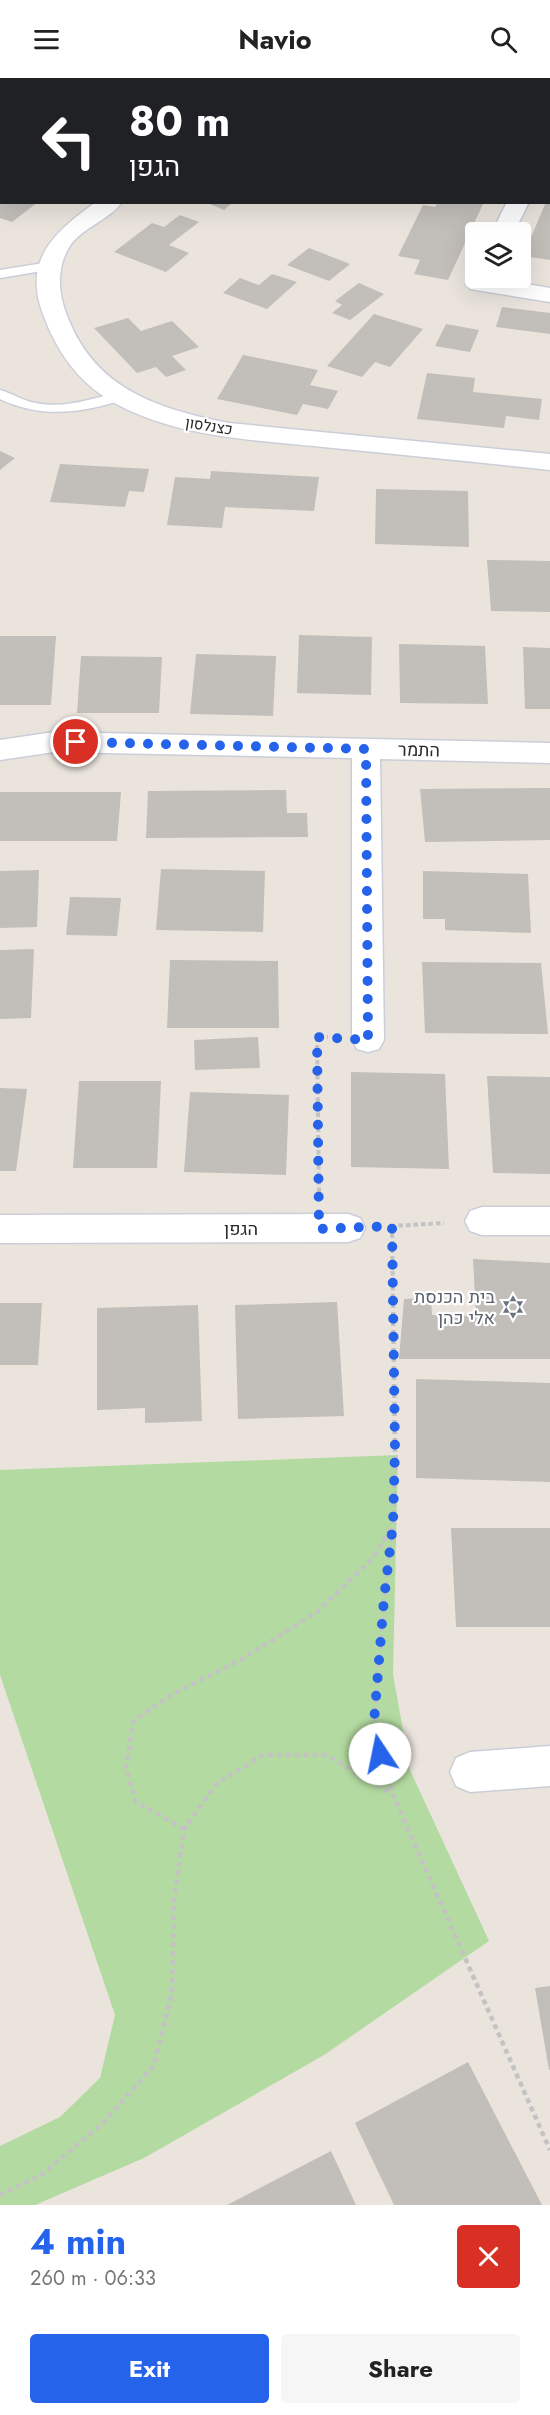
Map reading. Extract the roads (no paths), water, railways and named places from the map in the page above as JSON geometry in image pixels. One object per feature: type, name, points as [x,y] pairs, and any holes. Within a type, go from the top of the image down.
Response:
[{"type":"street","name":"כצנלסון","points":[[108,204],[61,242],[50,266],[48,295],[57,326],[74,356],[100,384],[120,396],[177,421],[229,430],[550,462]]},
{"type":"street","points":[[508,222],[517,204]]},
{"type":"street","points":[[504,288],[550,295]]},
{"type":"street","name":"התמר","points":[[0,750],[54,742],[550,753]]},
{"type":"street","points":[[366,749],[368,1040]]},
{"type":"street","points":[[482,1221],[550,1221]]},
{"type":"street","name":"הגפן","points":[[0,1229],[334,1228]]},
{"type":"street","points":[[470,1772],[550,1766]]},
{"type":"lane","points":[[0,274],[50,266]]},
{"type":"lane","points":[[0,394],[10,400],[42,408],[73,409],[99,404],[120,396]]},
{"type":"place","name":"בית הכנסת אלי כהן","points":[[513,1307]]}]
